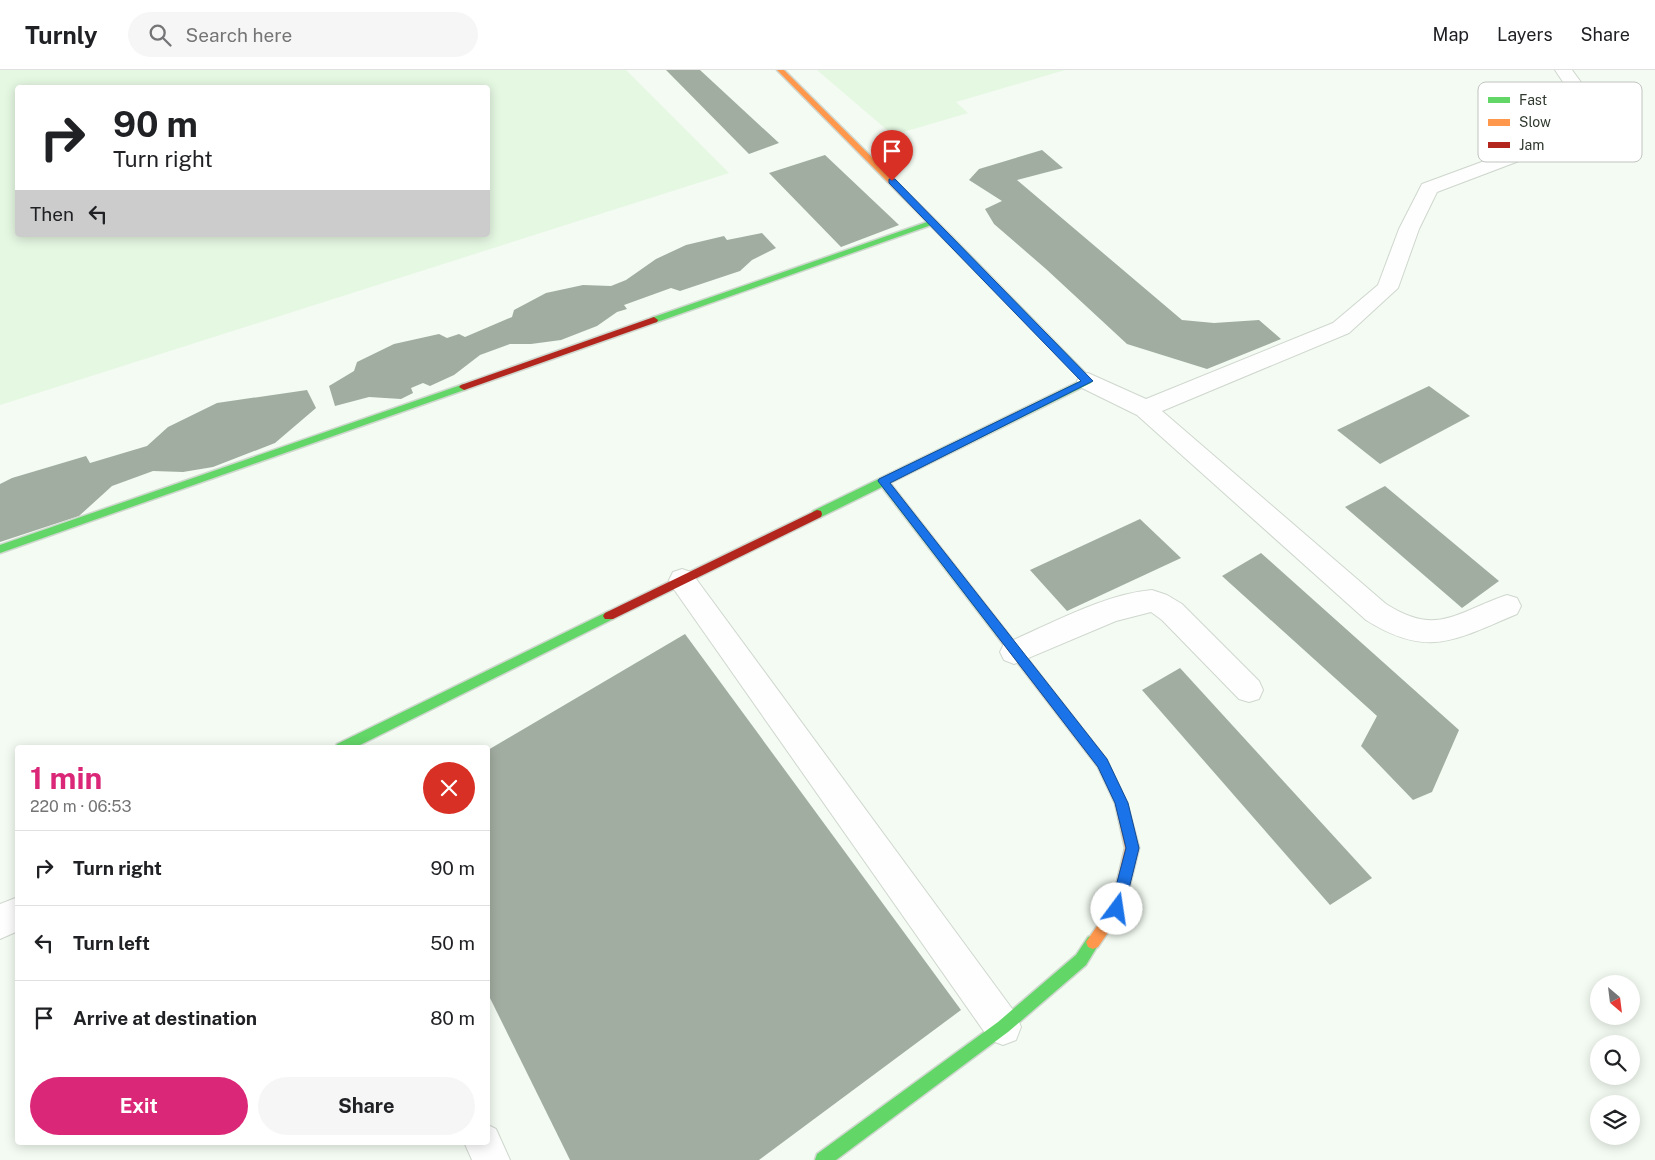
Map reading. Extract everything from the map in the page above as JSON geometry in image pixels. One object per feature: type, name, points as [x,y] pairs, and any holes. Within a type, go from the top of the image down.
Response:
[{"type":"street","points":[[780,70],[1088,381],[1145,409],[1391,624],[1419,633],[1438,633],[1507,606]]},
{"type":"street","points":[[1563,70],[1572,82]]},
{"type":"street","points":[[1145,409],[1341,328],[1387,288],[1409,229],[1429,188],[1503,162]]},
{"type":"street","points":[[0,549],[933,223]]},
{"type":"street","points":[[347,745],[1088,381]]},
{"type":"street","points":[[823,1160],[1003,1027],[1081,960],[1117,909],[1132,848],[1121,803],[1102,763],[883,481]]},
{"type":"street","points":[[682,580],[1003,1027]]},
{"type":"street","points":[[1014,652],[1130,604],[1151,600],[1161,603],[1172,612],[1249,690]]},
{"type":"street","points":[[0,922],[15,914]]},
{"type":"street","points":[[484,1145],[491,1160]]},
{"type":"shaded area","points":[[0,70],[626,70],[729,173],[0,405]]},
{"type":"shaded area","points":[[817,70],[1065,70],[956,102],[968,113],[893,135]]},
{"type":"building","points":[[666,70],[700,70],[779,143],[749,154]]},
{"type":"building","points":[[1042,150],[1063,168],[1017,180],[1182,320],[1214,323],[1259,320],[1281,339],[1207,369],[1127,344],[994,224],[985,209],[1002,201],[969,180],[979,169]]},
{"type":"building","points":[[825,155],[899,225],[841,247],[769,173]]},
{"type":"building","points":[[762,233],[776,248],[752,260],[740,271],[680,291],[671,288],[624,305],[627,309],[617,312],[597,326],[561,340],[531,344],[510,344],[480,355],[454,375],[430,386],[423,383],[411,388],[413,393],[401,399],[369,397],[335,406],[329,386],[354,371],[357,362],[394,344],[439,334],[447,338],[459,334],[465,337],[512,317],[514,310],[546,293],[583,285],[611,286],[626,280],[656,259],[686,245],[724,236],[727,240]]},
{"type":"building","points":[[1429,386],[1470,416],[1380,464],[1337,430]]},
{"type":"building","points":[[307,390],[316,408],[275,443],[213,467],[183,472],[153,471],[112,486],[79,516],[0,542],[0,484],[12,478],[86,456],[90,463],[147,446],[168,427],[217,403]]},
{"type":"building","points":[[1385,486],[1499,581],[1462,608],[1345,507]]},
{"type":"building","points":[[1140,519],[1181,558],[1067,611],[1030,570]]},
{"type":"building","points":[[1261,553],[1459,730],[1432,792],[1413,800],[1361,746],[1377,716],[1222,576]]},
{"type":"building","points":[[685,634],[961,1010],[759,1160],[570,1160],[490,998],[490,749]]},
{"type":"building","points":[[1180,668],[1372,878],[1330,905],[1142,690]]},
{"type":"traffic: fast","points":[[654,320],[933,223]]},
{"type":"traffic: fast","points":[[817,514],[1088,381],[949,239]]},
{"type":"traffic: fast","points":[[0,549],[464,387]]},
{"type":"traffic: fast","points":[[883,481],[1001,633]]},
{"type":"traffic: fast","points":[[347,745],[609,616]]},
{"type":"traffic: fast","points":[[823,1160],[1003,1027],[1081,960],[1093,942]]},
{"type":"traffic: slow","points":[[780,70],[949,239]]},
{"type":"traffic: slow","points":[[1001,633],[1102,763],[1121,803],[1132,848],[1117,909],[1093,942]]},
{"type":"traffic: jam","points":[[464,387],[654,320]]},
{"type":"traffic: jam","points":[[609,616],[817,514]]},
{"type":"route","points":[[892,181],[1088,381],[883,481],[1102,763],[1121,803],[1132,848],[1117,909]]}]
